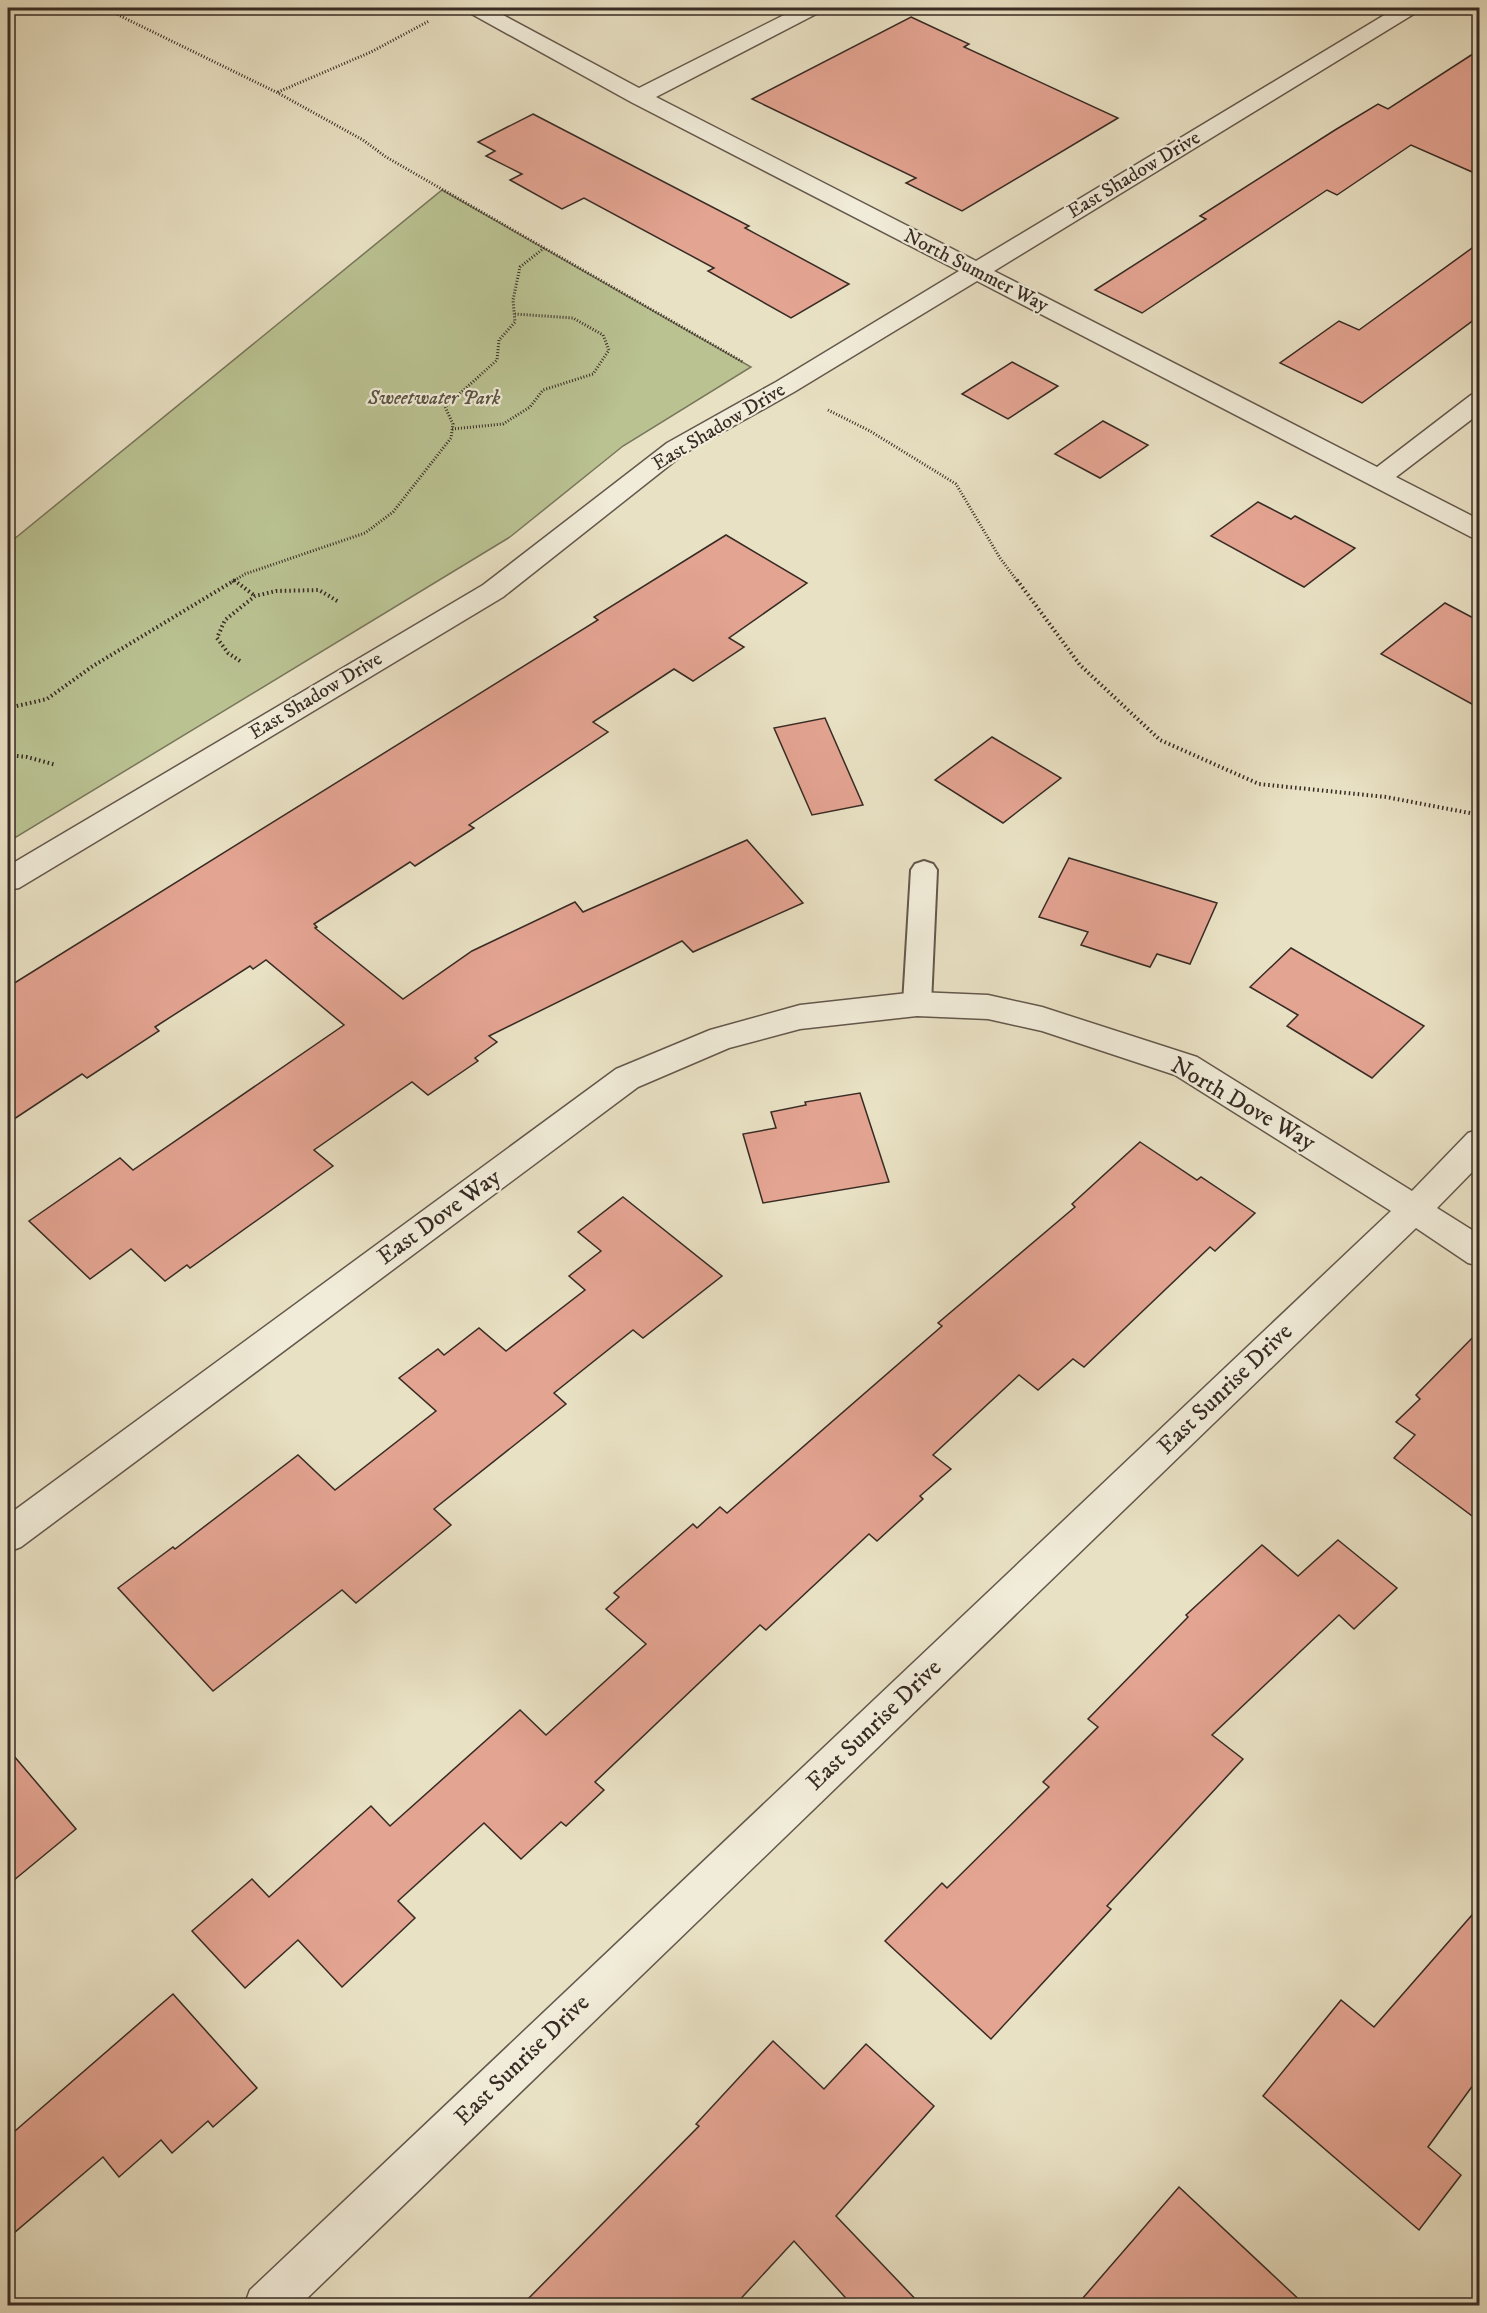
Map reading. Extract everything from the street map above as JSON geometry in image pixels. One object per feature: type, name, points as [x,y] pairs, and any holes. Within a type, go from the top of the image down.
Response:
[{"type":"street","name":"North Summer Way","points":[[475,8],[639,97],[1479,531]]},
{"type":"street","points":[[639,97],[813,8]]},
{"type":"street","name":"East Shadow Drive","points":[[8,880],[494,591],[676,448],[785,387],[1410,8]]},
{"type":"street","points":[[1378,479],[1479,400]]},
{"type":"street","name":"North Dove Way","points":[[917,1005],[988,1007],[1042,1019],[1186,1066],[1415,1209],[1479,1252]]},
{"type":"street","name":"East Dove Way","points":[[8,1536],[627,1078],[721,1038],[789,1020],[867,1008],[917,1005]]},
{"type":"street","name":"East Sunrise Drive","points":[[266,2306],[1415,1209],[1479,1142]]},
{"type":"lane","points":[[917,1005],[924,870]]},
{"type":"path","points":[[104,8],[278,93],[363,140],[386,157],[751,367]]},
{"type":"path","points":[[278,93],[371,52],[429,21]]},
{"type":"path","points":[[8,708],[47,699],[93,666],[245,574],[365,533],[393,512],[451,438],[453,424],[444,407],[497,360],[499,340],[515,321],[513,300],[520,267],[544,248]]},
{"type":"path","points":[[452,429],[503,424],[530,407],[543,390],[594,374],[609,351],[603,335],[573,318],[514,314]]},
{"type":"path","points":[[819,406],[870,431],[956,484],[1000,558],[1080,664],[1160,740],[1259,784],[1386,797],[1479,815]]},
{"type":"path","points":[[234,580],[255,596]]},
{"type":"path","points":[[240,661],[228,653],[217,638],[225,620],[255,596],[276,591],[319,590],[339,602]]},
{"type":"path","points":[[8,755],[27,757],[56,765]]},
{"type":"green space","name":"Sweetwater Park","points":[[442,190],[751,367],[623,446],[510,537],[8,842],[8,544]]},
{"type":"building","points":[[911,17],[969,44],[964,47],[1118,118],[962,211],[906,183],[916,178],[752,99]]},
{"type":"building","points":[[1479,50],[1479,175],[1411,145],[1337,195],[1327,190],[1142,313],[1095,290],[1206,219],[1200,216],[1335,130],[1378,104],[1388,109]]},
{"type":"building","points":[[533,114],[749,226],[745,228],[849,284],[791,318],[708,271],[714,268],[584,198],[562,209],[510,180],[522,174],[486,156],[495,151],[478,142]]},
{"type":"building","points":[[1479,243],[1479,316],[1362,403],[1280,363],[1339,321],[1359,330]]},
{"type":"building","points":[[1012,362],[1058,386],[1008,419],[962,394]]},
{"type":"building","points":[[1103,421],[1148,445],[1100,478],[1055,454]]},
{"type":"building","points":[[1258,502],[1291,519],[1295,516],[1355,548],[1304,587],[1211,536]]},
{"type":"building","points":[[726,535],[807,583],[729,638],[744,647],[693,681],[674,669],[593,722],[608,732],[469,825],[474,828],[415,866],[410,862],[314,924],[317,927],[315,928],[403,999],[472,951],[575,902],[583,912],[747,840],[803,903],[693,952],[682,941],[489,1036],[497,1042],[475,1058],[478,1061],[428,1095],[412,1082],[314,1150],[333,1166],[190,1268],[187,1265],[165,1281],[131,1249],[90,1279],[29,1221],[120,1158],[133,1170],[344,1025],[266,960],[253,969],[250,966],[155,1027],[159,1031],[87,1078],[82,1074],[8,1123],[8,987],[598,620],[594,617]]},
{"type":"building","points":[[1445,603],[1479,621],[1479,708],[1381,654]]},
{"type":"building","points":[[825,718],[863,805],[812,815],[774,728]]},
{"type":"building","points":[[992,737],[1061,778],[1003,823],[935,780]]},
{"type":"building","points":[[1069,858],[1217,903],[1190,964],[1157,954],[1150,967],[1081,945],[1088,932],[1039,917]]},
{"type":"building","points":[[1291,948],[1424,1026],[1372,1078],[1287,1026],[1298,1015],[1250,987]]},
{"type":"building","points":[[860,1093],[889,1182],[763,1203],[743,1134],[776,1128],[771,1112],[806,1105],[805,1102]]},
{"type":"building","points":[[1140,1142],[1197,1180],[1201,1177],[1255,1213],[1215,1251],[1210,1247],[1084,1367],[1073,1359],[1038,1390],[1019,1375],[933,1455],[951,1469],[920,1496],[923,1499],[877,1541],[869,1534],[766,1630],[760,1625],[595,1782],[604,1790],[566,1826],[561,1822],[521,1859],[484,1823],[398,1901],[415,1918],[342,1987],[298,1940],[245,1988],[192,1931],[252,1879],[269,1897],[371,1806],[390,1826],[520,1710],[546,1735],[646,1644],[606,1609],[619,1597],[614,1593],[693,1524],[697,1528],[720,1507],[727,1513],[942,1326],[938,1323],[1075,1207],[1072,1204]]},
{"type":"building","points":[[623,1197],[722,1276],[643,1338],[633,1330],[554,1393],[566,1404],[434,1509],[451,1525],[356,1603],[342,1590],[213,1691],[118,1588],[173,1547],[175,1549],[298,1455],[335,1490],[436,1411],[399,1378],[438,1349],[444,1355],[479,1328],[506,1351],[585,1290],[569,1276],[601,1251],[578,1232]]},
{"type":"building","points":[[1479,1331],[1479,1521],[1394,1458],[1415,1435],[1396,1422],[1420,1399],[1416,1395]]},
{"type":"building","points":[[1338,1540],[1397,1588],[1354,1629],[1339,1615],[1212,1735],[1243,1759],[1107,1906],[1111,1909],[991,2039],[885,1941],[942,1883],[947,1888],[1049,1787],[1043,1782],[1098,1727],[1088,1719],[1188,1617],[1186,1615],[1262,1545],[1298,1576]]},
{"type":"building","points":[[8,1749],[76,1829],[8,1885]]},
{"type":"building","points":[[1479,1907],[1479,2077],[1428,2147],[1461,2175],[1419,2230],[1263,2096],[1341,2000],[1374,2027]]},
{"type":"building","points":[[173,1994],[257,2088],[213,2127],[208,2121],[172,2153],[161,2140],[119,2177],[103,2157],[8,2238],[8,2137]]},
{"type":"building","points":[[773,2041],[824,2089],[866,2044],[934,2106],[836,2216],[922,2306],[853,2306],[794,2241],[734,2306],[521,2306],[699,2126],[696,2124]]},
{"type":"building","points":[[1179,2187],[1306,2306],[1076,2306]]}]
